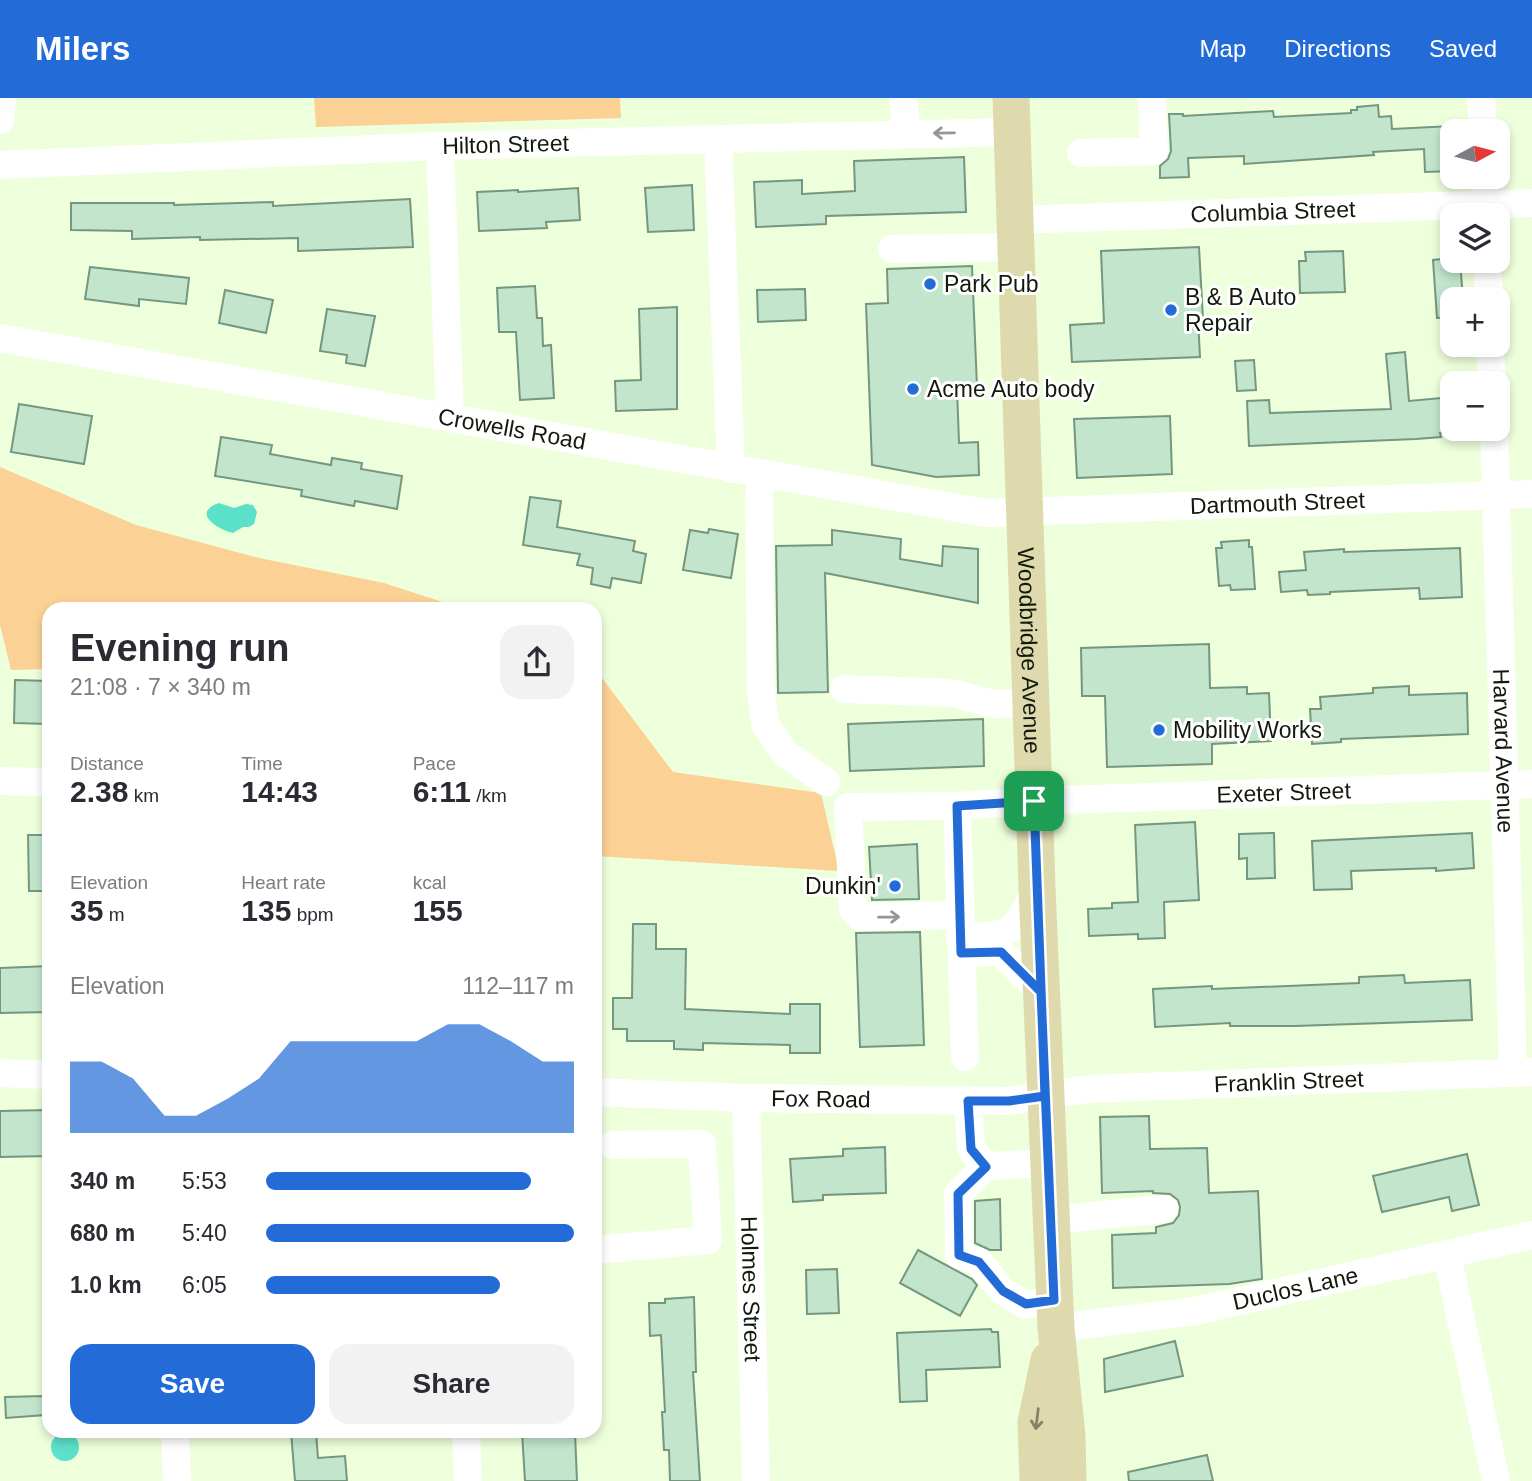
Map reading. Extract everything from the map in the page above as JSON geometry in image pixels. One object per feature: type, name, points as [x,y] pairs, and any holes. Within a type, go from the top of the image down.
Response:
[{"type":"main road","name":"Woodbridge Avenue","points":[[1012,115],[1045,1096],[1055,1314],[1067,1436],[1068,1481]]},
{"type":"main road","name":"Woodbridge Avenue","points":[[1038,1481],[1036,1422],[1055,1314]]},
{"type":"street","points":[[0,120],[2,98]]},
{"type":"street","points":[[903,98],[907,134]]},
{"type":"street","points":[[1082,153],[1154,151],[1152,98]]},
{"type":"street","points":[[1481,98],[1482,119]]},
{"type":"street","name":"Hilton Street","points":[[0,164],[440,146],[718,141],[907,134],[1012,115]]},
{"type":"street","points":[[718,141],[731,469]]},
{"type":"street","points":[[440,146],[450,417]]},
{"type":"street","name":"Columbia Street","points":[[1510,206],[1532,203]]},
{"type":"street","name":"Columbia Street","points":[[892,249],[1016,233],[1440,212]]},
{"type":"street","name":"Crowells Road","points":[[0,338],[986,513],[1025,512]]},
{"type":"street","name":"Harvard Avenue","points":[[1494,441],[1503,785],[1523,1072]]},
{"type":"street","points":[[761,474],[761,690],[765,724],[785,753],[826,782]]},
{"type":"street","name":"Dartmouth Street","points":[[1025,512],[1532,494]]},
{"type":"street","points":[[844,689],[952,693],[993,704],[1031,702]]},
{"type":"street","points":[[0,781],[42,782]]},
{"type":"street","name":"Exeter Street","points":[[960,935],[860,917],[853,910],[848,807],[957,806],[1532,784]]},
{"type":"street","points":[[957,806],[965,1057]]},
{"type":"street","points":[[960,935],[994,936],[1018,925],[1037,888]]},
{"type":"street","points":[[960,935],[1001,952],[1041,992]]},
{"type":"street","name":"Franklin Street","points":[[1045,1096],[1088,1089],[1523,1072]]},
{"type":"street","points":[[0,1073],[42,1075]]},
{"type":"street","name":"Fox Road","points":[[602,1092],[746,1098],[968,1101],[1009,1101],[1045,1096]]},
{"type":"street","name":"Holmes Street","points":[[746,1098],[757,1481]]},
{"type":"street","points":[[968,1101],[971,1149],[986,1167],[1049,1163]]},
{"type":"street","points":[[602,1249],[708,1240],[702,1144],[613,1145]]},
{"type":"street","name":"Duclos Lane","points":[[986,1167],[958,1194],[959,1255],[979,1262],[1003,1291],[1026,1304],[1055,1314],[1195,1311],[1532,1235]]},
{"type":"street","points":[[1051,1220],[1164,1209]]},
{"type":"street","points":[[707,1216],[749,1211]]},
{"type":"street","points":[[1447,1255],[1496,1481]]},
{"type":"street","points":[[175,1438],[177,1481]]},
{"type":"street","points":[[466,1438],[468,1481]]},
{"type":"shaded area","points":[[314,98],[620,98],[621,118],[316,127]]},
{"type":"shaded area","points":[[0,467],[136,525],[259,558],[384,583],[442,602],[42,602],[42,669],[11,670],[0,625]]},
{"type":"shaded area","points":[[602,678],[673,772],[821,793],[839,871],[602,856]]},
{"type":"water","points":[[219,503],[234,508],[253,505],[257,512],[254,524],[233,533],[215,525],[207,516],[207,511]]},
{"type":"water","points":[[54,1438],[76,1438],[78,1452],[70,1460],[60,1460],[52,1452]]},
{"type":"building","points":[[1378,105],[1379,117],[1391,116],[1392,129],[1440,127],[1440,171],[1425,172],[1424,149],[1244,164],[1244,156],[1188,158],[1189,177],[1160,178],[1160,166],[1168,159],[1171,151],[1169,114],[1183,116],[1273,111],[1274,117],[1351,113],[1351,110],[1357,110],[1357,107]]},
{"type":"building","points":[[964,157],[966,212],[826,216],[826,224],[756,227],[754,182],[802,180],[802,194],[855,191],[854,161]]},
{"type":"building","points":[[692,185],[694,230],[648,232],[645,188]]},
{"type":"building","points":[[578,188],[580,220],[546,222],[547,228],[479,231],[477,192]]},
{"type":"building","points":[[410,199],[413,247],[298,251],[298,238],[132,239],[132,231],[71,230],[71,203],[174,205],[273,202],[273,206]]},
{"type":"building","name":"B & B Auto Repair","points":[[1199,247],[1203,319],[1198,319],[1200,357],[1072,362],[1070,325],[1104,323],[1101,251]]},
{"type":"building","points":[[1343,251],[1345,292],[1300,293],[1299,261],[1306,261],[1305,252]]},
{"type":"building","points":[[1440,259],[1440,273],[1461,273],[1462,287],[1440,287],[1440,318],[1437,318],[1433,260]]},
{"type":"building","name":"Acme Auto body","points":[[972,266],[977,387],[957,388],[959,443],[978,442],[979,475],[936,477],[872,465],[866,304],[888,303],[887,269]]},
{"type":"building","points":[[90,267],[189,278],[186,304],[139,299],[139,306],[85,299]]},
{"type":"building","points":[[535,286],[537,318],[542,318],[543,346],[551,345],[554,398],[520,400],[516,332],[499,332],[497,288]]},
{"type":"building","points":[[805,289],[806,320],[758,322],[757,290]]},
{"type":"building","points":[[225,290],[273,300],[266,333],[219,323]]},
{"type":"building","points":[[677,307],[677,409],[616,411],[615,381],[641,380],[639,309]]},
{"type":"building","points":[[327,309],[375,316],[365,366],[346,363],[347,355],[320,351]]},
{"type":"building","points":[[1405,352],[1409,401],[1440,398],[1440,437],[1249,446],[1247,401],[1269,400],[1270,413],[1391,409],[1386,354]]},
{"type":"building","points":[[1254,360],[1256,390],[1237,391],[1235,361]]},
{"type":"building","points":[[19,404],[92,416],[84,464],[11,452]]},
{"type":"building","points":[[1170,416],[1172,474],[1077,478],[1074,419]]},
{"type":"building","points":[[221,437],[272,445],[270,454],[331,465],[332,458],[362,463],[361,469],[402,476],[397,509],[355,501],[354,506],[301,496],[302,490],[215,476]]},
{"type":"building","points":[[530,497],[561,501],[557,527],[635,541],[633,551],[646,554],[641,583],[612,578],[610,588],[591,584],[593,568],[577,565],[580,554],[523,545]]},
{"type":"building","points":[[709,529],[738,534],[731,578],[683,570],[690,530],[708,533]]},
{"type":"building","points":[[832,530],[901,539],[900,559],[942,566],[943,546],[978,549],[978,603],[825,573],[828,692],[778,693],[776,546],[832,545]]},
{"type":"building","points":[[1249,540],[1249,547],[1252,547],[1255,589],[1231,590],[1230,585],[1219,586],[1216,548],[1222,548],[1221,542]]},
{"type":"building","points":[[1460,548],[1462,597],[1420,599],[1419,588],[1308,595],[1307,590],[1281,592],[1279,572],[1306,570],[1304,552]]},
{"type":"building","name":"Mobility Works","points":[[1209,644],[1210,688],[1247,687],[1247,694],[1269,693],[1271,741],[1212,744],[1212,764],[1107,767],[1105,696],[1082,696],[1081,648]]},
{"type":"building","points":[[15,680],[42,681],[42,724],[14,723]]},
{"type":"building","points":[[1409,686],[1409,695],[1467,693],[1468,734],[1341,739],[1341,742],[1312,744],[1310,709],[1321,709],[1320,697],[1373,693],[1373,688]]},
{"type":"building","points":[[983,719],[984,766],[850,771],[848,724]]},
{"type":"building","points":[[1195,822],[1199,900],[1164,902],[1165,938],[1138,939],[1138,934],[1089,936],[1088,909],[1112,908],[1112,903],[1138,902],[1135,825]]},
{"type":"building","points":[[1274,833],[1275,878],[1247,879],[1247,858],[1239,859],[1239,834]]},
{"type":"building","points":[[1472,833],[1474,868],[1351,871],[1352,889],[1314,890],[1312,841]]},
{"type":"building","points":[[28,835],[42,835],[42,891],[29,891]]},
{"type":"building","name":"Dunkin'","points":[[917,844],[919,899],[872,900],[869,847]]},
{"type":"building","points":[[633,924],[656,924],[656,949],[686,949],[685,1009],[790,1014],[790,1004],[820,1004],[820,1053],[790,1053],[790,1045],[703,1043],[703,1050],[674,1049],[674,1041],[627,1041],[627,1029],[613,1029],[613,998],[632,998]]},
{"type":"building","points":[[920,932],[924,1045],[860,1047],[856,933]]},
{"type":"building","points":[[42,966],[42,1012],[0,1013],[0,968]]},
{"type":"building","points":[[1404,975],[1405,983],[1470,980],[1472,1020],[1295,1026],[1230,1026],[1230,1023],[1155,1027],[1153,989],[1359,983],[1359,977]]},
{"type":"building","points":[[42,1110],[42,1156],[0,1157],[0,1111]]},
{"type":"building","points":[[1149,1116],[1150,1149],[1207,1148],[1209,1193],[1258,1191],[1262,1279],[1229,1284],[1113,1288],[1112,1235],[1156,1233],[1156,1227],[1173,1223],[1179,1215],[1178,1200],[1170,1194],[1153,1191],[1102,1193],[1100,1117]]},
{"type":"building","points":[[885,1147],[886,1193],[823,1195],[823,1200],[793,1202],[790,1159],[843,1156],[843,1149]]},
{"type":"building","points":[[1467,1154],[1479,1205],[1452,1211],[1449,1197],[1382,1212],[1373,1176]]},
{"type":"building","points":[[1000,1199],[1001,1250],[990,1250],[975,1243],[975,1201]]},
{"type":"building","points":[[918,1250],[972,1279],[977,1285],[960,1316],[900,1283]]},
{"type":"building","points":[[837,1269],[839,1313],[807,1314],[806,1270]]},
{"type":"building","points":[[694,1297],[696,1372],[693,1372],[700,1481],[670,1481],[669,1450],[664,1450],[661,1335],[650,1336],[649,1303],[665,1303],[665,1299]]},
{"type":"building","points":[[991,1329],[992,1332],[998,1332],[1000,1367],[926,1370],[927,1401],[900,1402],[897,1333]]},
{"type":"building","points":[[1175,1341],[1183,1376],[1105,1392],[1104,1359]]},
{"type":"building","points":[[42,1396],[42,1415],[6,1418],[5,1397]]},
{"type":"building","points":[[291,1438],[316,1438],[318,1458],[345,1456],[347,1481],[295,1481]]},
{"type":"building","points":[[522,1438],[575,1438],[577,1481],[525,1481]]},
{"type":"building","points":[[1207,1455],[1213,1481],[1129,1481],[1128,1472]]},
{"type":"place","name":"Park Pub","points":[[930,284]]},
{"type":"place","name":"B & B Auto Repair","points":[[1171,310]]},
{"type":"place","name":"Acme Auto body","points":[[913,389]]},
{"type":"place","name":"Mobility Works","points":[[1159,730]]},
{"type":"place","name":"Dunkin'","points":[[895,886]]},
{"type":"route","points":[[1034,801],[957,806],[961,953],[1001,952],[1041,992],[1045,1096],[1054,1300],[1026,1304],[1003,1291],[979,1262],[959,1255],[958,1194],[986,1167],[971,1149],[968,1101],[1009,1101],[1045,1096],[1034,801]]}]
